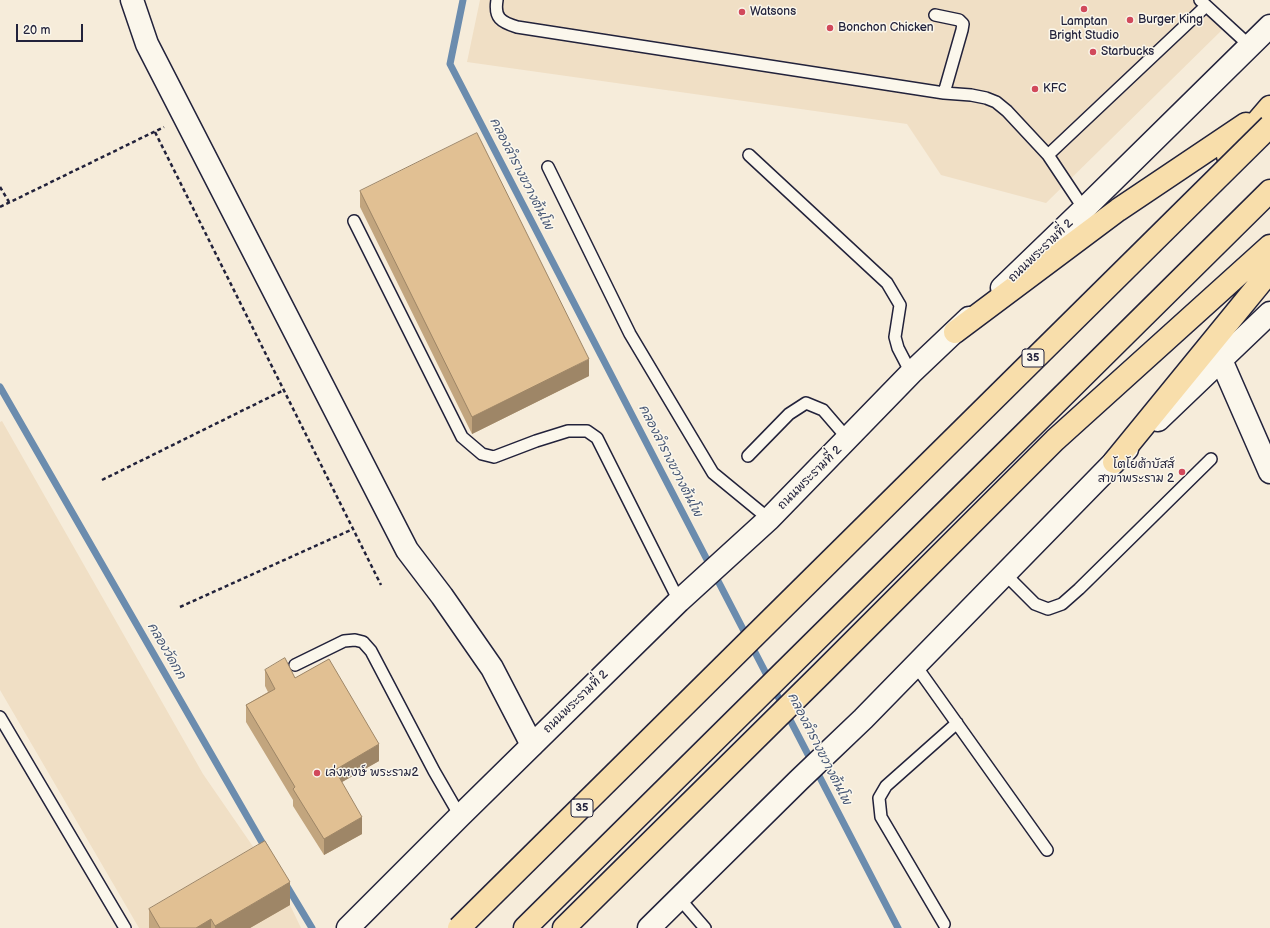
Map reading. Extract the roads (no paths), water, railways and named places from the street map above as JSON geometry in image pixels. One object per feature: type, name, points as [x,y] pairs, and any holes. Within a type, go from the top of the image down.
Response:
[{"type":"highway","points":[[955,332],[1118,210],[1269,114]]},
{"type":"highway","points":[[459,928],[1269,114]]},
{"type":"highway","name":"35","points":[[455,928],[577,814],[1190,202],[1269,114]]},
{"type":"highway","points":[[525,928],[1270,191]]},
{"type":"highway","points":[[564,928],[1056,440],[1270,246]]},
{"type":"highway","points":[[1114,462],[1270,271]]},
{"type":"main road","points":[[132,0],[147,44],[407,550],[442,596],[492,668],[532,745]]},
{"type":"main road","name":"ถนนพระรามที่ 2","points":[[351,925],[679,601],[769,519],[911,373],[1084,209],[1270,26]]},
{"type":"main road","points":[[649,928],[916,666],[1114,462],[1270,313]]},
{"type":"main road","points":[[1221,360],[1270,472]]},
{"type":"lane","points":[[497,0],[497,15],[501,20],[517,27],[944,93],[971,95],[996,102],[1007,111],[1048,155],[1084,209]]},
{"type":"lane","points":[[1048,155],[1203,3],[1250,46]]},
{"type":"lane","points":[[935,15],[959,20],[962,24],[962,30],[944,93]]},
{"type":"lane","points":[[749,155],[887,283],[900,305],[895,337],[898,348],[911,373]]},
{"type":"lane","points":[[548,167],[630,334],[713,473],[769,519]]},
{"type":"lane","points":[[354,221],[462,437],[482,454],[494,457],[568,431],[587,431],[597,438],[679,601]]},
{"type":"lane","points":[[748,456],[789,414],[806,403],[822,410],[848,439]]},
{"type":"lane","points":[[1005,574],[1035,604],[1048,608],[1062,604],[1210,459]]},
{"type":"lane","points":[[295,665],[344,641],[355,640],[363,642],[372,651],[434,771],[460,816]]},
{"type":"lane","points":[[916,666],[1047,850]]},
{"type":"lane","points":[[0,717],[125,928]]},
{"type":"lane","points":[[944,924],[881,817],[879,798],[886,786],[957,723]]},
{"type":"lane","points":[[679,898],[705,928]]},
{"type":"waterway","name":"คลองลำรางขวางต้นโพ","points":[[463,0],[450,64],[898,928]]},
{"type":"waterway","name":"คลองวัดกก","points":[[0,387],[267,851]]},
{"type":"waterway","name":"คลองวัดกก","points":[[285,883],[312,928]]},
{"type":"place","name":"Lamptan Bright Studio","points":[[1084,9]]},
{"type":"place","name":"Watsons","points":[[742,12]]},
{"type":"place","name":"Burger King","points":[[1130,20]]},
{"type":"place","name":"Bonchon Chicken","points":[[830,28]]},
{"type":"place","name":"Starbucks","points":[[1093,52]]},
{"type":"place","name":"KFC","points":[[1035,89]]},
{"type":"place","name":"โตโยต้าบัสส์ สาขาพระราม 2","points":[[1182,472]]},
{"type":"place","name":"เล่งหงษ์ พระราม2","points":[[317,773]]}]
